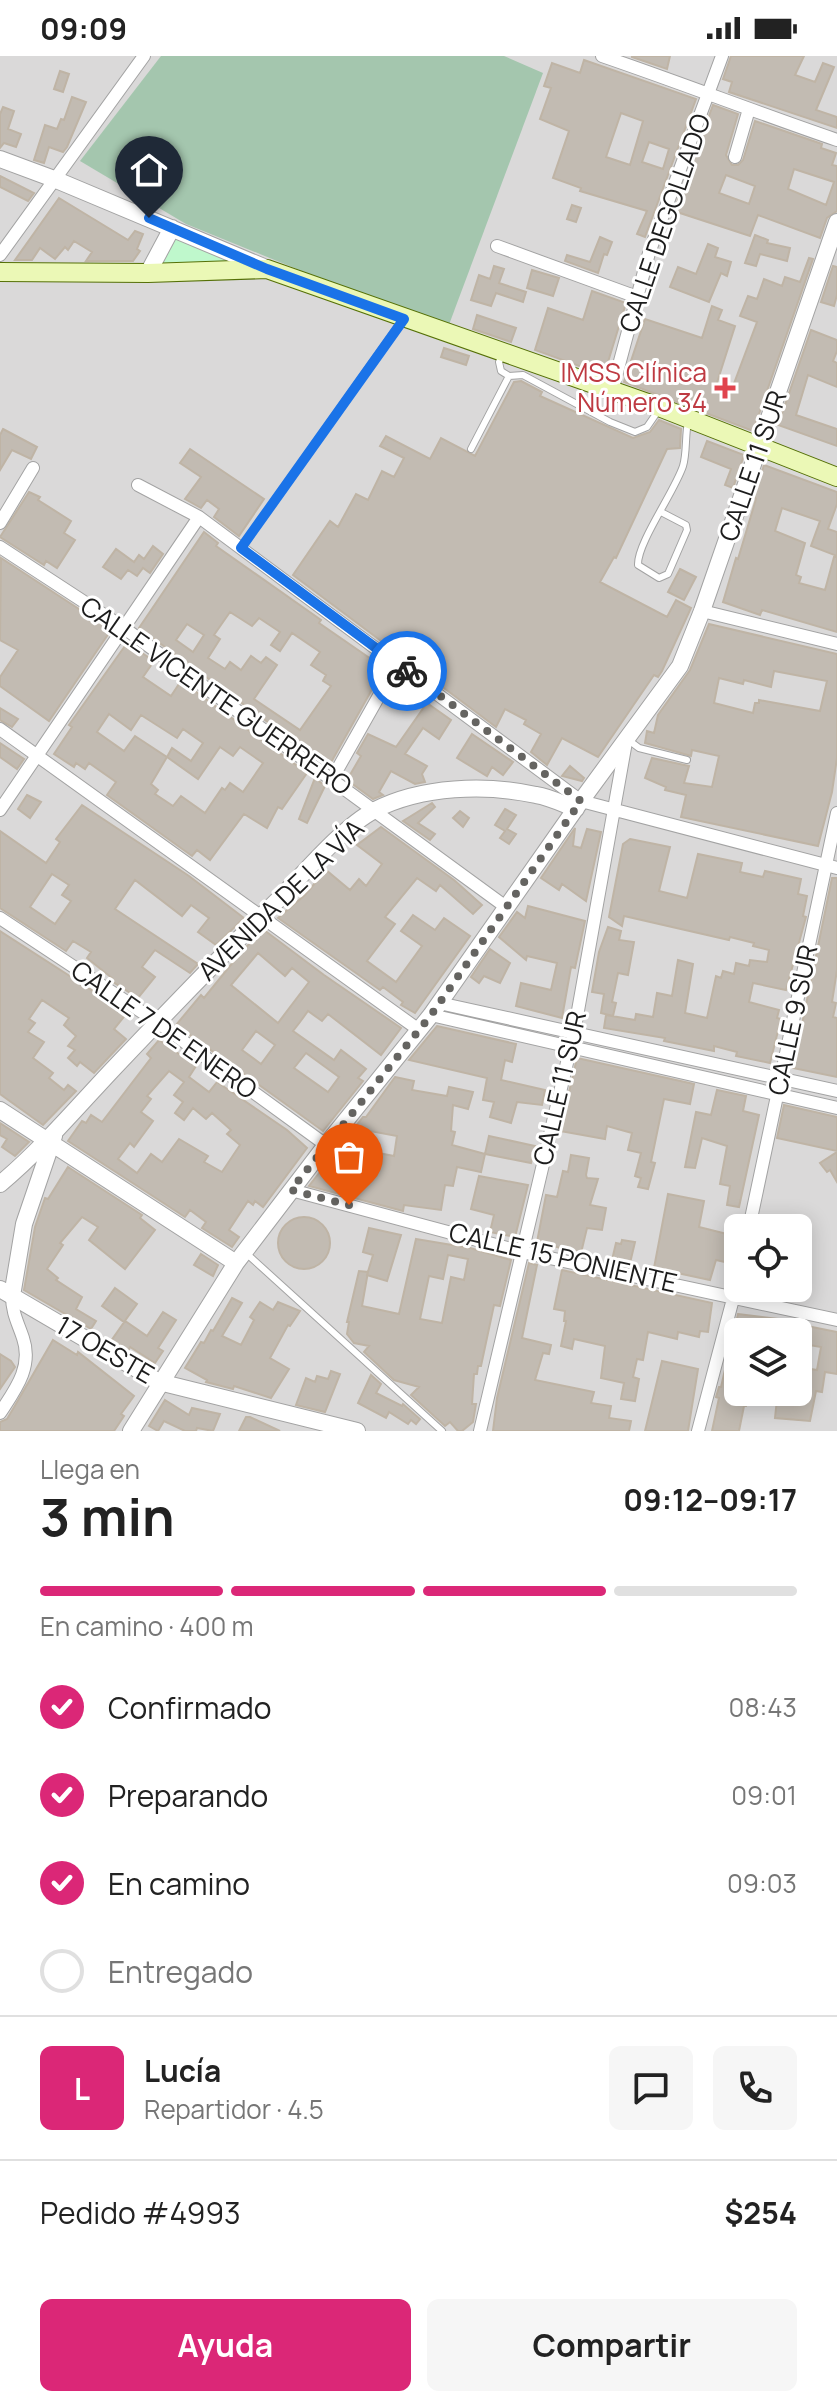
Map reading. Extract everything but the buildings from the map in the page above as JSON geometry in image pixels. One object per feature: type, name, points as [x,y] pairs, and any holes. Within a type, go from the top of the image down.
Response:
[{"type":"main road","points":[[0,272],[148,273],[267,269],[659,407],[837,477]]},
{"type":"street","points":[[0,255],[144,56]]},
{"type":"street","points":[[602,56],[837,140]]},
{"type":"street","name":"CALLE DEGOLLADO","points":[[612,391],[649,253],[722,56]]},
{"type":"street","points":[[735,157],[749,109]]},
{"type":"street","points":[[0,159],[267,269]]},
{"type":"street","name":"CALLE 11 SUR","points":[[480,1431],[574,1033],[615,809],[623,745],[680,666],[702,611],[837,222]]},
{"type":"street","points":[[148,273],[172,228]]},
{"type":"street","points":[[497,246],[637,297]]},
{"type":"street","points":[[0,523],[33,468]]},
{"type":"street","points":[[138,485],[199,517],[397,664],[579,805],[615,809],[832,866]]},
{"type":"street","points":[[0,810],[199,517]]},
{"type":"street","name":"CALLE VICENTE GUERRERO","points":[[0,547],[124,628],[506,907]]},
{"type":"street","points":[[702,611],[837,644]]},
{"type":"street","points":[[332,779],[397,664]]},
{"type":"street","points":[[0,729],[419,1030]]},
{"type":"street","points":[[131,1431],[240,1257],[435,1009],[623,745]]},
{"type":"street","name":"AVENIDA DE LA VÍA","points":[[0,1184],[51,1138],[157,1022],[260,917],[356,824],[375,810],[411,797],[457,790],[500,789],[579,805]]},
{"type":"street","name":"CALLE 9 SUR","points":[[752,1214],[832,866],[837,813]]},
{"type":"street","name":"CALLE 7 DE ENERO","points":[[0,918],[157,1022],[326,1145]]},
{"type":"street","points":[[435,1009],[574,1033],[837,1091]]},
{"type":"street","points":[[435,1009],[570,1047],[837,1108]]},
{"type":"street","points":[[0,1110],[51,1138],[240,1257]]},
{"type":"street","points":[[0,1413],[21,1380],[25,1361],[25,1342],[6,1300],[24,1224],[51,1138]]},
{"type":"street","points":[[25,1162],[42,1173]]},
{"type":"street","name":"CALLE 15 PONIENTE","points":[[291,1190],[522,1252],[724,1294]]},
{"type":"street","name":"17 OESTE","points":[[6,1300],[159,1382],[357,1431]]},
{"type":"street","points":[[698,1431],[733,1302]]},
{"type":"street","name":"CALLE 15 PONIENTE","points":[[760,1302],[837,1320]]},
{"type":"lane","points":[[241,548],[404,319]]},
{"type":"lane","points":[[503,353],[499,362],[501,371],[509,376],[523,375],[610,422],[635,432],[647,427],[659,407]]},
{"type":"lane","points":[[471,449],[509,376]]},
{"type":"lane","points":[[661,512],[686,525],[687,530],[668,574],[659,578],[638,565],[637,559],[684,465],[688,419]]},
{"type":"lane","points":[[623,745],[687,760]]},
{"type":"lane","points":[[240,1257],[442,1431]]},
{"type":"shaded area","points":[[0,56],[837,56],[837,1431],[0,1431]]},
{"type":"green space","points":[[161,56],[504,56],[543,73],[447,330],[186,224],[80,161]]},
{"type":"green space","points":[[175,236],[243,265],[159,265]]},
{"type":"way so far","points":[[349,1205],[291,1190],[431,1015],[581,801],[407,671]]},
{"type":"place","name":"IMSS Clínica Número 34","points":[[725,388]]},
{"type":"route","points":[[149,218],[267,269],[404,319],[241,548],[407,671]]}]
